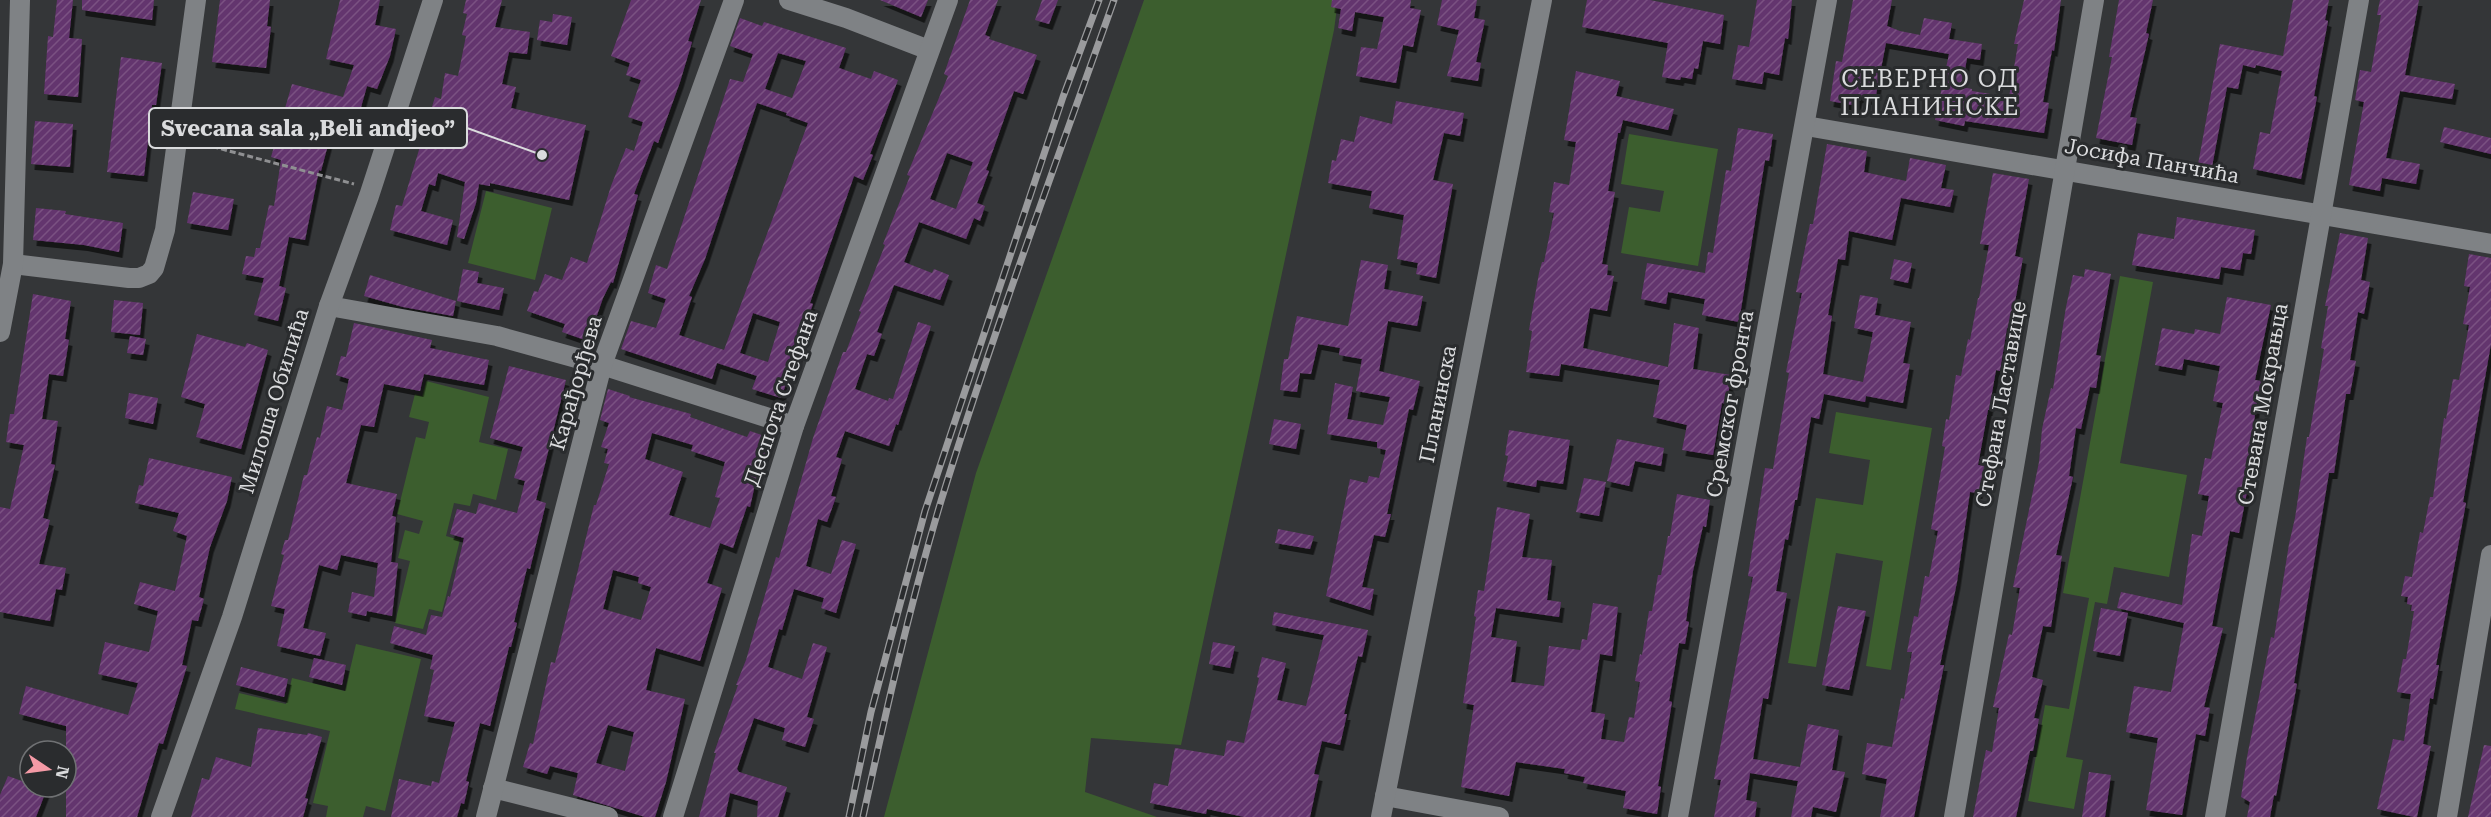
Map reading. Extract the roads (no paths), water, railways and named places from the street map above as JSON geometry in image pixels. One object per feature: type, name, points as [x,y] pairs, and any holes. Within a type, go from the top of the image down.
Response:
[{"type":"street","points":[[0,332],[13,264],[20,0]]},
{"type":"street","points":[[13,264],[129,278],[139,278],[154,268],[165,230],[196,0]]},
{"type":"street","name":"Милоша Обилића","points":[[161,817],[232,617],[329,306],[371,189],[433,0]]},
{"type":"street","name":"Карађорђева","points":[[486,817],[602,365],[734,0]]},
{"type":"street","points":[[789,0],[846,18],[929,50]]},
{"type":"street","name":"Деспота Стефана","points":[[673,817],[795,426],[948,0]]},
{"type":"street","name":"Планинска","points":[[1381,817],[1542,0]]},
{"type":"street","name":"Сремског фронта","points":[[1678,817],[1806,126],[1827,0]]},
{"type":"street","name":"Стефана Ластавице","points":[[1954,817],[2094,0]]},
{"type":"street","name":"Стевана Мокрањца","points":[[2215,817],[2359,0]]},
{"type":"street","name":"Јосифа Панчића","points":[[1806,126],[2491,244]]},
{"type":"street","points":[[329,306],[497,336],[602,365],[795,426]]},
{"type":"street","points":[[2447,817],[2491,555]]},
{"type":"street","points":[[494,788],[608,817]]},
{"type":"street","points":[[1385,796],[1499,817]]},
{"type":"railway","points":[[849,817],[871,712],[925,511],[1063,97],[1099,0]]},
{"type":"railway","points":[[863,817],[909,618],[941,501],[1003,312],[1114,0]]},
{"type":"place","name":"Svecana sala „Beli andjeo”","points":[[542,155]]},
{"type":"district","name":"СЕВЕРНО ОД ПЛАНИНСКЕ","points":[[1930,93]]}]
